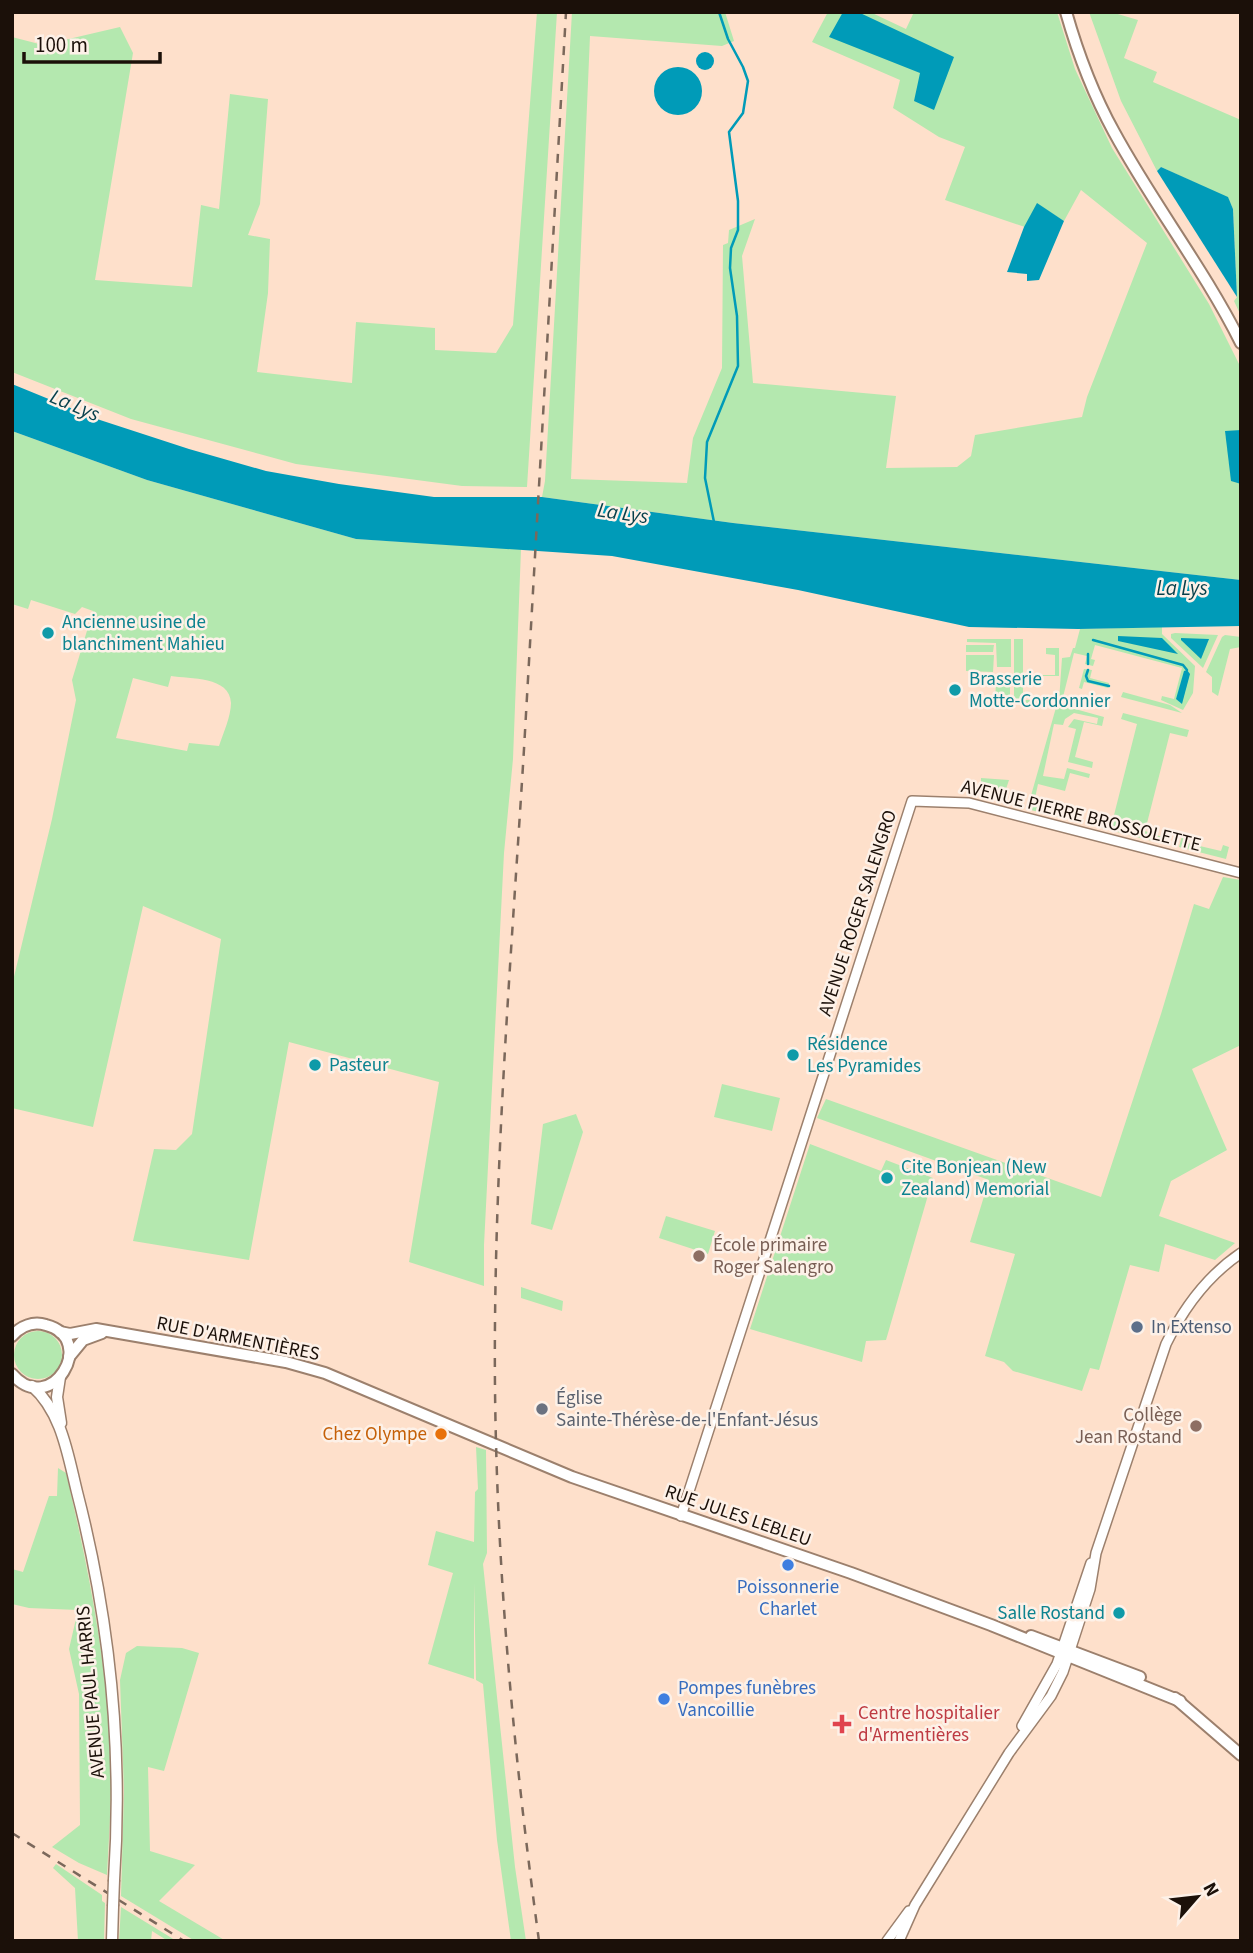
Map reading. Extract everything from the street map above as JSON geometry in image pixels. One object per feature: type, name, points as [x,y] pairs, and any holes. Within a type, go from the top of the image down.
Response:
[{"type":"main road","points":[[1066,12],[1083,65],[1113,130],[1241,343]]},
{"type":"main road","points":[[12,1322],[28,1325]]},
{"type":"main road","name":"RUE D'ARMENTIÈRES","points":[[28,1325],[44,1324],[60,1332],[73,1334],[93,1329],[293,1363],[359,1386],[475,1436]]},
{"type":"main road","points":[[12,1336],[28,1325]]},
{"type":"main road","points":[[12,1374],[19,1381],[32,1386],[45,1386],[60,1377],[67,1368],[69,1357],[66,1342],[60,1332]]},
{"type":"main road","points":[[69,1357],[85,1338],[98,1333],[109,1333]]},
{"type":"main road","name":"AVENUE PAUL HARRIS","points":[[60,1377],[58,1401],[65,1444],[97,1576],[111,1673],[117,1778],[112,1941]]},
{"type":"main road","name":"AVENUE PAUL HARRIS","points":[[32,1386],[48,1403],[65,1444]]},
{"type":"main road","name":"RUE JULES LEBLEU","points":[[475,1436],[572,1477],[851,1573],[1065,1652],[1180,1701],[1241,1755]]},
{"type":"street","name":"AVENUE PIERRE BROSSOLETTE","points":[[912,801],[969,803],[1241,873]]},
{"type":"street","name":"AVENUE ROGER SALENGRO","points":[[681,1516],[912,801]]},
{"type":"street","points":[[899,1941],[915,1905],[1009,1753],[1065,1652],[1092,1584],[1096,1553],[1171,1334],[1197,1293],[1218,1271],[1241,1253]]},
{"type":"street","points":[[887,1941],[915,1905]]},
{"type":"green space","points":[[537,12],[557,12],[527,487],[462,486],[296,464],[131,419],[12,372],[12,37],[43,45],[120,27],[133,53],[95,280],[192,287],[201,205],[219,209],[230,94],[268,99],[260,204],[248,235],[270,239],[268,293],[257,372],[352,383],[356,322],[435,328],[435,350],[496,353],[513,325]]},
{"type":"green space","points":[[572,12],[725,12],[734,41],[722,46],[590,36],[571,479],[687,483],[693,438],[722,368],[723,245],[728,243],[729,230],[755,219],[742,256],[753,383],[896,396],[886,468],[957,467],[971,456],[975,435],[1082,417],[1087,397],[1147,243],[1081,190],[1064,221],[1037,204],[1025,227],[945,200],[965,147],[939,137],[893,108],[900,80],[812,42],[828,12],[870,12],[906,29],[914,12],[1057,12],[1075,69],[1112,148],[1209,304],[1241,368],[1241,580],[733,523],[542,497]]},
{"type":"green space","points":[[1089,12],[1111,12],[1138,20],[1124,58],[1157,72],[1153,82],[1241,120],[1241,316],[1234,301],[1237,297],[1233,209],[1228,198],[1161,167],[1157,171],[1121,101]]},
{"type":"green space","points":[[12,431],[147,480],[356,539],[521,549],[513,759],[504,853],[484,1286],[409,1262],[439,1082],[289,1042],[249,1260],[133,1241],[154,1149],[176,1150],[192,1134],[221,939],[143,906],[93,1127],[12,1108],[12,985],[52,819],[76,700],[72,680],[93,611],[82,607],[75,614],[31,600],[28,609],[12,604]],"holes":[[[171,676],[208,680],[217,683],[229,694],[230,714],[219,746],[189,743],[187,751],[116,738],[133,678],[168,687]]]},
{"type":"green space","points":[[1162,627],[1162,634],[1195,666],[1193,693],[1183,710],[1161,700],[1162,696],[1174,699],[1182,668],[1095,645],[1091,659],[1095,660],[1093,666],[1085,664],[1087,656],[1074,653],[1062,701],[1059,701],[1062,658],[1070,657],[1080,629]]},
{"type":"green space","points":[[1171,634],[1218,635],[1203,668],[1171,638]]},
{"type":"green space","points":[[1225,635],[1241,637],[1241,647],[1230,649],[1218,696],[1212,692],[1212,677],[1206,672]]},
{"type":"green space","points":[[967,639],[1011,639],[1011,667],[997,667],[996,643],[967,642]]},
{"type":"green space","points":[[1014,639],[1023,639],[1023,675],[1055,675],[1055,655],[1046,654],[1046,648],[1059,648],[1059,676],[1014,676]]},
{"type":"green space","points":[[966,645],[994,645],[993,652],[966,652]]},
{"type":"green space","points":[[966,655],[994,655],[993,672],[966,671]]},
{"type":"green space","points":[[1084,669],[1092,670],[1090,678],[1109,683],[1108,688],[1084,682],[1082,689],[1079,688]]},
{"type":"green space","points":[[1014,679],[1023,679],[1023,700],[1042,700],[1041,703],[1014,703]]},
{"type":"green space","points":[[996,682],[1010,682],[1010,703],[995,703]]},
{"type":"green space","points":[[1123,692],[1170,705],[1182,713],[1121,697]]},
{"type":"green space","points":[[1057,704],[1104,717],[1102,726],[1084,722],[1075,757],[1093,762],[1092,768],[1068,762],[1076,729],[1068,727],[1074,719],[1097,724],[1098,718],[1074,713],[1065,719],[1063,725],[1054,724],[1043,776],[1064,779],[1067,768],[1090,774],[1089,778],[1070,773],[1065,791],[1038,784],[1034,803],[1060,810],[1058,817],[1031,810],[1030,799]]},
{"type":"green space","points":[[1123,713],[1189,730],[1187,737],[1170,733],[1145,831],[1162,837],[1156,842],[1098,827],[1094,823],[1098,824],[1094,822],[1095,819],[1112,823],[1137,724],[1121,719]]},
{"type":"green space","points":[[981,778],[1009,780],[1003,798],[984,794],[986,787],[981,785]]},
{"type":"green space","points":[[1182,836],[1188,836],[1187,843],[1221,851],[1223,845],[1229,847],[1226,859],[1179,847]]},
{"type":"green space","points":[[1223,877],[1241,880],[1241,1045],[1192,1069],[1227,1150],[1171,1181],[1159,1216],[1235,1243],[1215,1260],[1165,1244],[1159,1272],[1130,1265],[1099,1370],[1090,1368],[1082,1391],[1013,1371],[1004,1362],[985,1356],[1015,1254],[970,1242],[989,1180],[817,1118],[826,1099],[1101,1197],[1194,904],[1209,909]]},
{"type":"green space","points":[[722,1084],[780,1098],[772,1131],[714,1117]]},
{"type":"green space","points":[[576,1114],[583,1132],[552,1230],[531,1224],[543,1124]]},
{"type":"green space","points":[[810,1144],[881,1171],[886,1160],[933,1178],[886,1340],[866,1341],[862,1362],[750,1329]]},
{"type":"green space","points":[[666,1216],[715,1231],[708,1254],[659,1238]]},
{"type":"green space","points":[[521,1287],[563,1301],[562,1311],[521,1298]]},
{"type":"green space","points":[[38,1331],[55,1338],[62,1355],[55,1372],[38,1379],[21,1372],[14,1355],[21,1338]]},
{"type":"green space","points":[[476,1447],[486,1450],[487,1553],[483,1564],[515,1867],[526,1941],[511,1941],[497,1840],[483,1684],[476,1680],[474,1583],[474,1679],[428,1664],[453,1573],[428,1565],[436,1531],[474,1542],[475,1492],[478,1489]]},
{"type":"green space","points":[[58,1468],[66,1473],[74,1508],[89,1578],[105,1685],[111,1772],[107,1875],[52,1847],[80,1825],[79,1694],[69,1649],[78,1610],[29,1608],[12,1604],[12,1569],[23,1572],[49,1496],[57,1496]]},
{"type":"green space","points":[[137,1646],[182,1648],[199,1653],[164,1771],[148,1767],[150,1851],[195,1865],[159,1901],[226,1941],[195,1941],[121,1896],[124,1791],[120,1680],[126,1653]]},
{"type":"green space","points":[[56,1864],[102,1895],[102,1901],[105,1903],[104,1941],[78,1941],[75,1888],[53,1868]]},
{"type":"green space","points":[[121,1907],[176,1941],[168,1941],[152,1931],[151,1941],[119,1941]]},
{"type":"water","points":[[843,12],[858,12],[954,57],[934,110],[914,101],[920,73],[829,37]]},
{"type":"water","points":[[705,52],[711,55],[714,61],[711,67],[705,70],[699,67],[696,61],[699,55]]},
{"type":"water","points":[[678,67],[695,74],[702,91],[695,108],[678,115],[661,108],[654,91],[661,74]]},
{"type":"water","points":[[1161,167],[1228,197],[1233,209],[1237,297],[1157,171]]},
{"type":"water","points":[[1037,203],[1064,221],[1039,280],[1027,281],[1027,274],[1007,272],[1024,227]]},
{"type":"water","name":"La Lys","points":[[12,384],[100,420],[189,449],[266,471],[339,484],[434,497],[542,497],[733,523],[1241,580],[1241,626],[1078,629],[969,627],[798,590],[612,556],[356,539],[147,480],[12,431]]},
{"type":"water","points":[[1241,430],[1241,484],[1231,481],[1225,431]]},
{"type":"water","points":[[1118,636],[1162,638],[1178,654],[1118,641]]},
{"type":"water","points":[[1209,639],[1201,659],[1181,640]]},
{"type":"water","points":[[1187,670],[1190,674],[1182,704],[1176,699],[1184,671]]},
{"type":"waterway","points":[[714,522],[705,478],[707,442],[738,366],[737,316],[730,268],[731,248],[738,230],[738,201],[729,132],[743,113],[748,81],[728,39],[719,12]]},
{"type":"waterway","points":[[1093,640],[1183,665],[1187,670]]},
{"type":"waterway","points":[[1088,654],[1088,664]]},
{"type":"waterway","points":[[1088,670],[1088,681],[1109,686]]},
{"type":"railway","points":[[539,1941],[522,1803],[503,1597],[496,1459],[495,1309],[504,1069],[566,12]]},
{"type":"railway","points":[[12,1833],[184,1941]]},
{"type":"place","name":"Ancienne usine de blanchiment Mahieu","points":[[48,633]]},
{"type":"place","name":"Brasserie Motte-Cordonnier","points":[[955,690]]},
{"type":"place","name":"Résidence Les Pyramides","points":[[793,1055]]},
{"type":"place","name":"Pasteur","points":[[315,1065]]},
{"type":"place","name":"Cite Bonjean (New Zealand) Memorial","points":[[887,1178]]},
{"type":"place","name":"École primaire Roger Salengro","points":[[699,1256]]},
{"type":"place","name":"In Extenso","points":[[1137,1327]]},
{"type":"place","name":"Église Sainte-Thérèse-de-l'Enfant-Jésus","points":[[542,1409]]},
{"type":"place","name":"Collège Jean Rostand","points":[[1196,1426]]},
{"type":"place","name":"Chez Olympe","points":[[441,1434]]},
{"type":"place","name":"Poissonnerie Charlet","points":[[788,1565]]},
{"type":"place","name":"Salle Rostand","points":[[1119,1613]]},
{"type":"place","name":"Pompes funèbres Vancoillie","points":[[664,1699]]},
{"type":"place","name":"Centre hospitalier d'Armentières","points":[[842,1724]]}]
